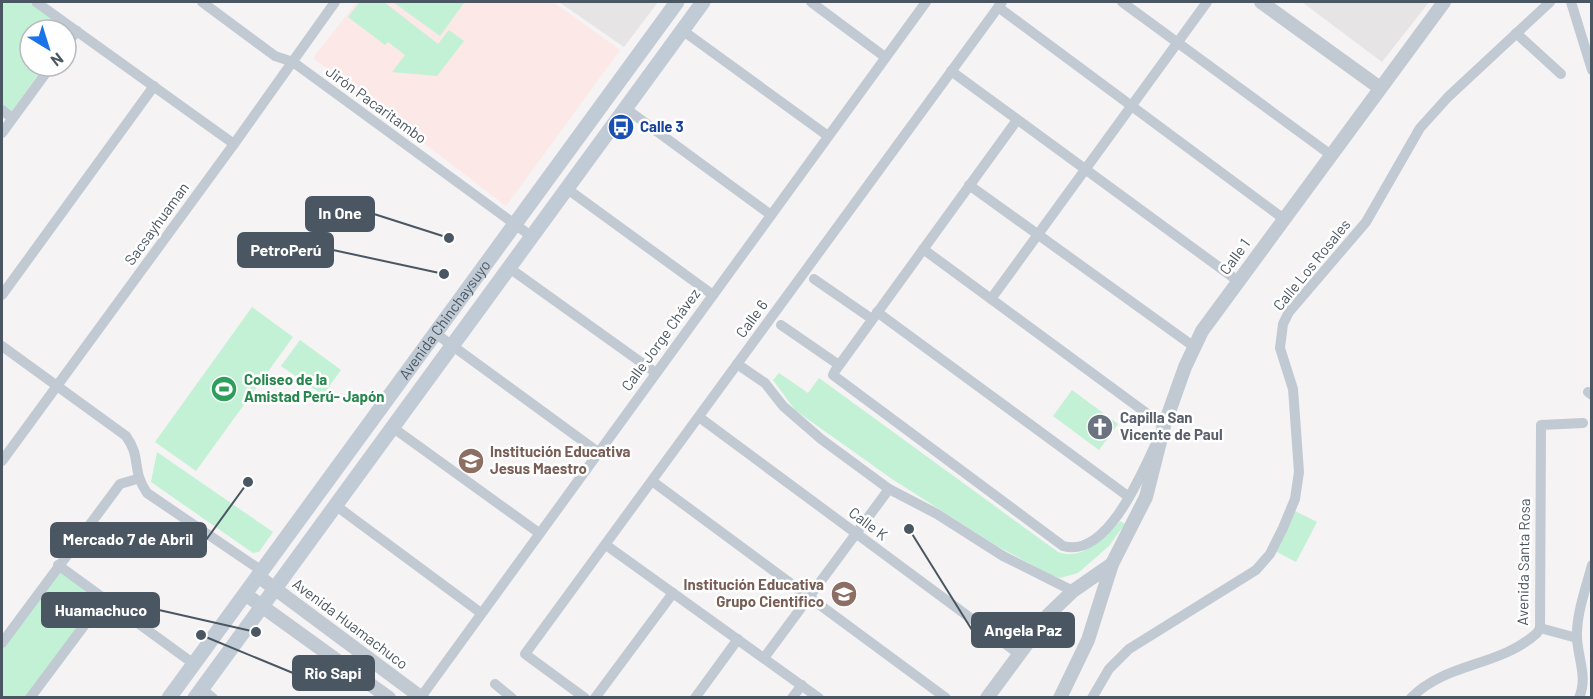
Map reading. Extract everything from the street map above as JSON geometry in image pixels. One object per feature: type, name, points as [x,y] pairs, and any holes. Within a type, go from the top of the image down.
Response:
[{"type":"main road","name":"Avenida Chinchaysuyo","points":[[169,698],[677,2]]},
{"type":"main road","name":"Avenida Chinchaysuyo","points":[[203,695],[262,606],[703,2]]},
{"type":"street","points":[[36,2],[59,18]]},
{"type":"street","name":"Jirón Pacaritambo","points":[[202,2],[275,56],[293,62],[531,236]]},
{"type":"street","name":"Sacsayhuaman","points":[[2,461],[335,2]]},
{"type":"street","points":[[811,2],[885,57]]},
{"type":"street","name":"Calle Jorge Chávez","points":[[421,697],[926,2]]},
{"type":"street","points":[[1122,2],[1331,155]]},
{"type":"street","points":[[991,299],[1207,2]]},
{"type":"street","points":[[1261,2],[1380,88]]},
{"type":"street","name":"Calle 1","points":[[1060,698],[1088,640],[1112,564],[1146,497],[1164,426],[1193,346],[1238,281],[1444,2]]},
{"type":"street","name":"Calle Los Rosales","points":[[1092,698],[1109,669],[1129,649],[1246,577],[1270,554],[1291,511],[1299,472],[1293,389],[1280,348],[1283,324],[1289,312],[1366,222],[1420,128],[1550,2]]},
{"type":"street","points":[[1571,2],[1592,70]]},
{"type":"street","points":[[1000,4],[1284,219]]},
{"type":"street","name":"Calle 6","points":[[585,698],[525,654],[1000,4]]},
{"type":"street","points":[[682,30],[828,136]]},
{"type":"street","points":[[78,32],[234,144]]},
{"type":"street","points":[[1516,33],[1561,74]]},
{"type":"street","points":[[951,71],[1238,281]]},
{"type":"street","points":[[2,133],[42,78]]},
{"type":"street","points":[[2,295],[154,86]]},
{"type":"street","points":[[625,108],[771,215]]},
{"type":"street","points":[[2,110],[12,118]]},
{"type":"street","points":[[836,370],[1017,120]]},
{"type":"street","points":[[969,185],[1193,346]]},
{"type":"street","points":[[566,188],[713,295]]},
{"type":"street","points":[[781,325],[1062,546],[1080,545],[1099,535],[1116,519],[1164,426],[923,249]]},
{"type":"street","points":[[508,267],[656,373]]},
{"type":"street","points":[[814,279],[875,316],[1129,497]]},
{"type":"street","points":[[435,333],[598,452]]},
{"type":"street","points":[[2,345],[126,436],[136,456],[137,479],[147,493],[260,573]]},
{"type":"street","points":[[737,364],[765,383],[783,406],[814,433],[889,489],[937,514],[1003,555],[1073,591]]},
{"type":"street","name":"Calle K","points":[[699,417],[1019,654]]},
{"type":"street","name":"Avenida Santa Rosa","points":[[1411,698],[1437,677],[1508,653],[1531,639],[1540,628],[1541,425],[1583,423]]},
{"type":"street","points":[[392,427],[539,533]]},
{"type":"street","points":[[2,643],[120,484],[137,479]]},
{"type":"street","points":[[652,481],[946,698]]},
{"type":"street","points":[[764,658],[889,489]]},
{"type":"street","points":[[335,505],[481,613]]},
{"type":"street","points":[[606,544],[819,698]]},
{"type":"street","name":"Calle 1","points":[[987,698],[1049,614],[1073,591],[1112,564]]},
{"type":"street","points":[[1579,698],[1584,684],[1577,638],[1592,565]]},
{"type":"street","points":[[58,566],[194,664]]},
{"type":"street","name":"Avenida Huamachuco","points":[[260,573],[275,588],[421,697]]},
{"type":"street","points":[[595,698],[672,592]]},
{"type":"street","points":[[245,594],[389,698]]},
{"type":"street","points":[[30,698],[104,599]]},
{"type":"street","points":[[1540,628],[1577,638]]},
{"type":"street","points":[[695,698],[738,639]]},
{"type":"street","points":[[495,684],[512,698]]},
{"type":"street","points":[[792,698],[802,685]]},
{"type":"shaded area","points":[[357,2],[553,2],[620,50],[506,206],[313,58]]},
{"type":"shaded area","points":[[559,2],[658,2],[624,47]]},
{"type":"shaded area","points":[[1302,2],[1429,2],[1382,62]]},
{"type":"green space","points":[[2,2],[28,2],[51,18],[18,18],[18,78],[35,78],[9,115],[2,109]]},
{"type":"green space","points":[[360,2],[384,2],[438,44],[449,30],[464,41],[437,76],[392,72],[405,55],[388,42],[385,45],[348,17]]},
{"type":"green space","points":[[393,2],[462,2],[464,3],[440,36]]},
{"type":"green space","name":"Coliseo de la Amistad Perú- Japón","points":[[252,307],[293,337],[196,471],[155,442]]},
{"type":"green space","points":[[300,340],[341,370],[323,395],[281,366]]},
{"type":"green space","points":[[779,373],[808,393],[819,378],[1058,552],[1067,554],[1084,551],[1100,541],[1120,521],[1125,524],[1109,546],[1078,573],[1060,578],[1051,575],[997,546],[892,479],[795,410],[773,380]]},
{"type":"green space","points":[[1072,390],[1118,424],[1099,450],[1053,416]]},
{"type":"green space","points":[[157,452],[273,532],[259,552],[253,553],[151,482]]},
{"type":"green space","points":[[1295,511],[1317,522],[1296,562],[1275,551]]},
{"type":"green space","points":[[59,571],[99,600],[26,697],[2,698],[2,648]]},
{"type":"place","name":"Calle 3","points":[[621,127]]},
{"type":"place","name":"In One","points":[[449,238]]},
{"type":"place","name":"PetroPerú","points":[[444,274]]},
{"type":"place","name":"Coliseo de la Amistad Perú- Japón","points":[[224,389]]},
{"type":"place","name":"Capilla San Vicente de Paul","points":[[1100,427]]},
{"type":"place","name":"Institución Educativa Jesus Maestro","points":[[471,461]]},
{"type":"place","name":"Mercado 7 de Abril","points":[[248,482]]},
{"type":"place","name":"Angela Paz","points":[[909,529]]},
{"type":"place","name":"Institución Educativa Grupo Cientifico","points":[[844,594]]},
{"type":"place","name":"Huamachuco","points":[[256,632]]},
{"type":"place","name":"Rio Sapi","points":[[201,635]]}]
